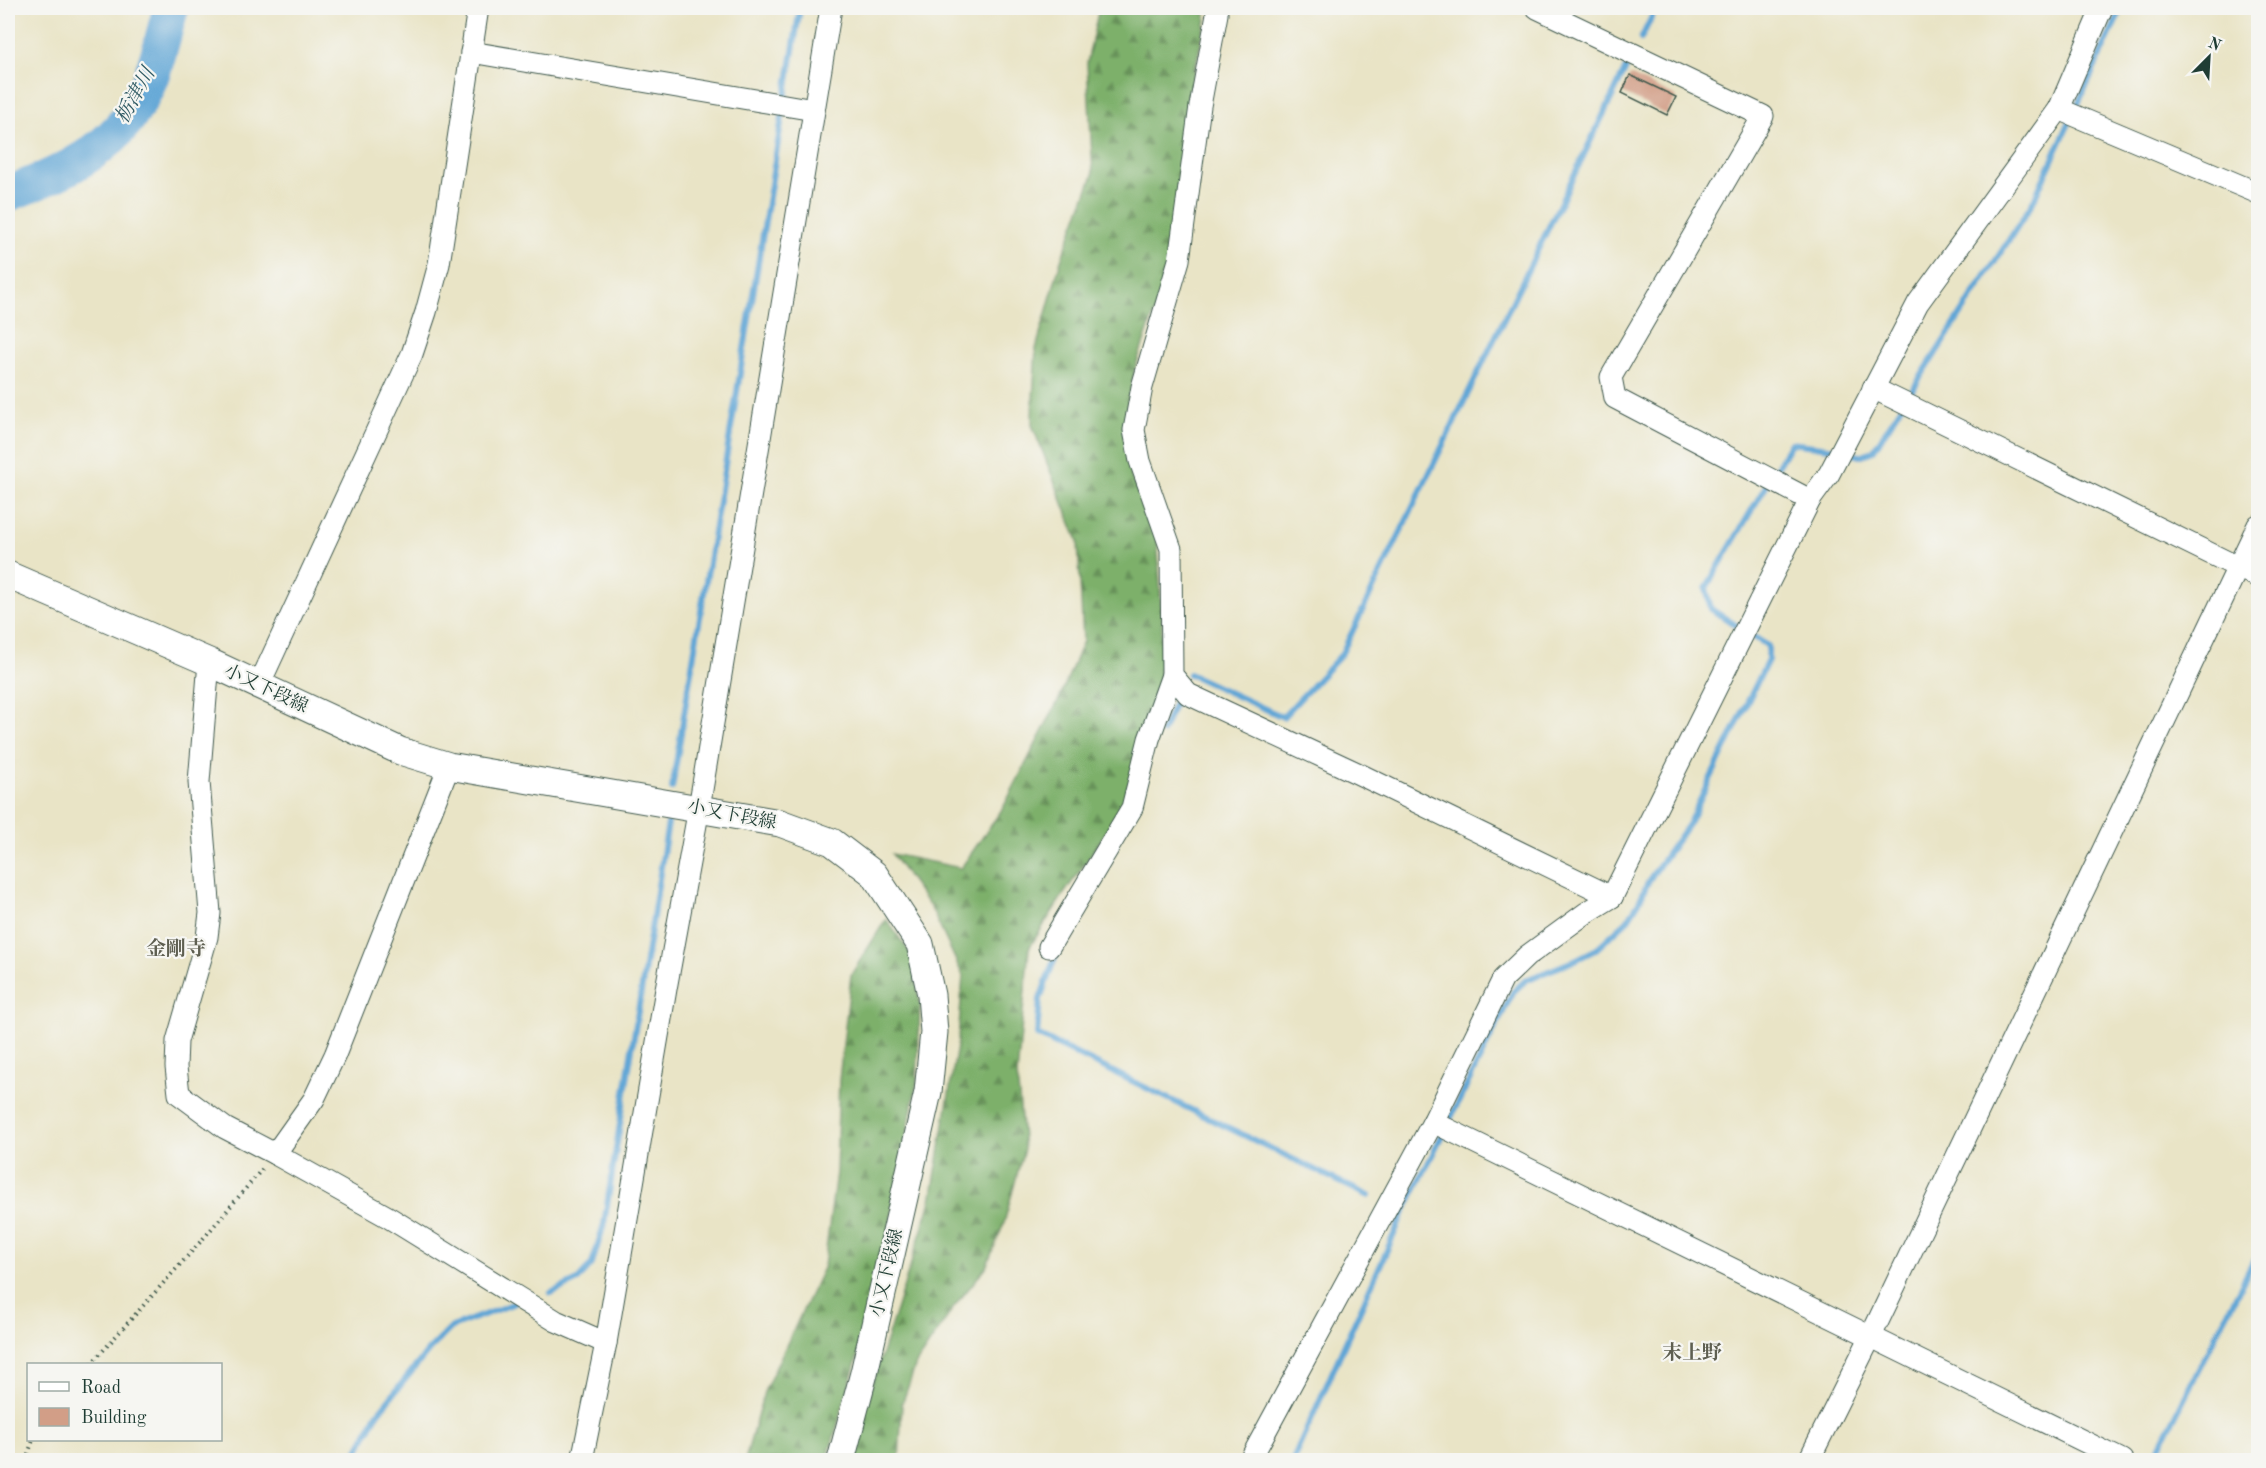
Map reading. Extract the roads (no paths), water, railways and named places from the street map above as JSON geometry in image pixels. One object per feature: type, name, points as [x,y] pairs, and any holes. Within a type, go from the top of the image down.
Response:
[{"type":"main road","name":"小又下段線","points":[[8,575],[209,662],[400,751],[449,766],[780,823],[832,842],[874,874],[920,944],[931,995],[934,1032],[928,1092],[842,1461]]},
{"type":"street","points":[[259,685],[412,354],[426,312],[439,264],[478,8]]},
{"type":"street","points":[[582,1461],[606,1343],[699,808],[831,8]]},
{"type":"street","points":[[1049,947],[1132,808],[1149,739],[1172,675],[1171,549],[1140,460],[1134,430],[1142,387],[1179,260],[1200,106],[1217,14],[1216,8]]},
{"type":"street","points":[[1537,8],[1763,116],[1611,377],[1615,398],[1810,500]]},
{"type":"street","points":[[1250,1461],[1433,1122],[1503,979],[1527,956],[1612,897],[1810,500],[1829,474],[1918,303],[2059,109],[2102,8]]},
{"type":"street","points":[[471,52],[814,110]]},
{"type":"street","points":[[2059,109],[2259,193]]},
{"type":"street","points":[[1873,388],[2259,577]]},
{"type":"street","points":[[1809,1461],[2259,525]]},
{"type":"street","points":[[209,662],[199,782],[210,913],[207,937],[177,1041],[176,1067],[179,1094],[225,1128],[388,1217],[556,1321],[606,1343]]},
{"type":"street","points":[[1172,675],[1188,694],[1368,778],[1612,897]]},
{"type":"street","points":[[275,1154],[314,1099],[335,1054],[449,766]]},
{"type":"street","points":[[1433,1122],[2122,1461]]},
{"type":"waterway","name":"栃津川","points":[[8,194],[73,165],[110,139],[126,122],[150,79],[171,8]]},
{"type":"waterway","points":[[672,788],[800,8]]},
{"type":"waterway","points":[[1641,39],[1656,8]]},
{"type":"waterway","points":[[1846,452],[1860,456],[1873,451],[2032,204],[2122,8]]},
{"type":"waterway","points":[[1189,674],[1283,717],[1341,655],[1626,68]]},
{"type":"waterway","points":[[1293,1460],[1404,1212],[1513,992],[1526,980],[1595,950],[1627,921],[1649,880],[1689,823],[1768,660],[1768,646],[1711,609],[1706,588],[1791,443],[1836,449]]},
{"type":"waterway","points":[[1162,732],[1178,696]]},
{"type":"waterway","points":[[551,1293],[578,1280],[592,1264],[604,1224],[668,823]]},
{"type":"waterway","points":[[1058,949],[1040,999],[1037,1035],[1369,1196]]},
{"type":"waterway","points":[[2153,1460],[2258,1252]]},
{"type":"waterway","points":[[353,1460],[377,1414],[429,1350],[452,1327],[515,1303]]},
{"type":"district","name":"金剛寺","points":[[176,950]]},
{"type":"district","name":"末上野","points":[[1692,1354]]}]
